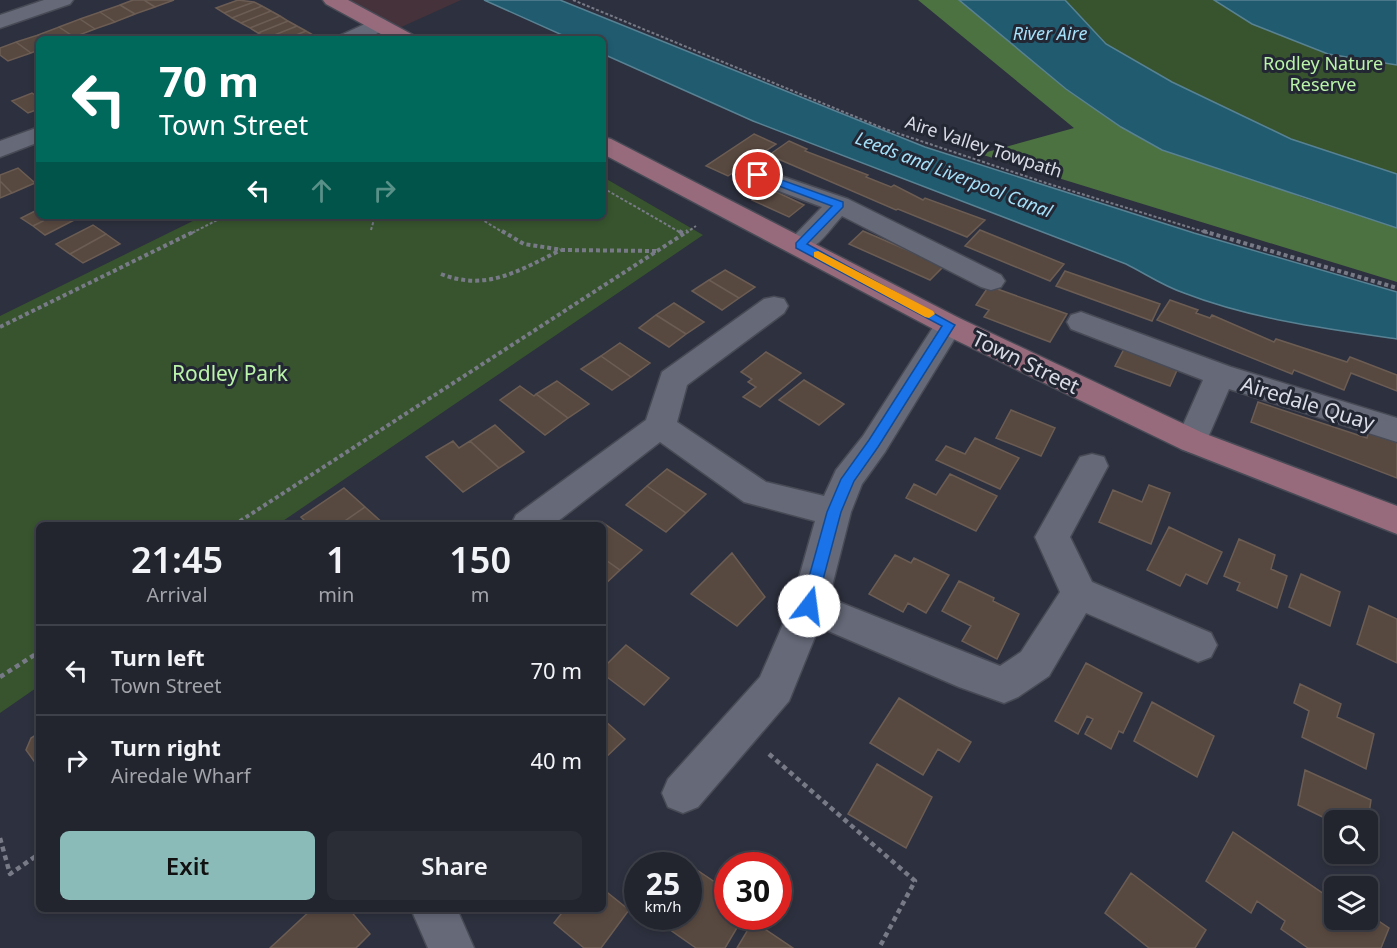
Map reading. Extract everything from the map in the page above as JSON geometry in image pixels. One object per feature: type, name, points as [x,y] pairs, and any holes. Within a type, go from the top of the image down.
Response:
[{"type":"main road","points":[[333,0],[400,36]]},
{"type":"main road","name":"Town Street","points":[[606,146],[800,245],[949,325],[1192,441],[1397,520]]},
{"type":"street","points":[[0,22],[63,0]]},
{"type":"street","points":[[354,36],[378,24]]},
{"type":"street","points":[[0,150],[36,135]]},
{"type":"street","points":[[758,175],[839,204],[992,281]]},
{"type":"street","points":[[800,245],[839,204]]},
{"type":"street","points":[[532,522],[660,426],[674,380],[774,306]]},
{"type":"street","name":"Airedale Quay","points":[[1081,322],[1220,375],[1397,430]]},
{"type":"street","points":[[683,793],[775,689],[809,606],[834,512],[848,479],[874,444],[949,325]]},
{"type":"street","name":"Airedale Quay","points":[[1192,441],[1220,375]]},
{"type":"street","points":[[660,426],[756,493],[834,512]]},
{"type":"street","points":[[1092,466],[1052,537],[1079,593],[1198,645]]},
{"type":"street","points":[[809,606],[962,670],[1004,685],[1035,664],[1079,593]]},
{"type":"street","points":[[435,912],[451,948]]},
{"type":"path","name":"Aire Valley Towpath","points":[[573,0],[783,88],[928,144],[1120,206],[1397,288]]},
{"type":"path","points":[[239,522],[684,234],[606,190]]},
{"type":"path","points":[[0,327],[219,219]]},
{"type":"path","points":[[371,230],[374,219]]},
{"type":"path","points":[[481,219],[524,244],[563,250],[656,251]]},
{"type":"path","points":[[441,274],[460,282],[488,281],[563,250]]},
{"type":"path","points":[[0,677],[36,654]]},
{"type":"path","points":[[742,727],[763,749],[915,881],[879,948]]},
{"type":"path","points":[[0,838],[10,874],[36,856]]},
{"type":"shaded area","points":[[346,0],[461,0],[397,29]]},
{"type":"green space","points":[[918,0],[959,0],[1066,89],[1121,127],[1301,197],[1397,228],[1397,282],[980,154],[1074,128]]},
{"type":"green space","name":"Rodley Nature Reserve","points":[[1065,0],[1397,0],[1397,174],[1291,139],[1172,82],[1106,44]]},
{"type":"green space","name":"Rodley Park","points":[[606,179],[703,235],[281,522],[36,522],[36,688],[0,713],[0,316],[197,219],[606,219]]},
{"type":"water","name":"Leeds and Liverpool Canal","points":[[484,0],[560,0],[925,147],[1194,233],[1397,292],[1397,339],[1262,316],[1209,302],[1176,290],[1126,264],[753,121],[606,55],[606,36],[564,36]]},
{"type":"water","name":"River Aire","points":[[959,0],[1065,0],[1106,44],[1172,82],[1291,139],[1397,174],[1397,228],[1162,150],[1121,127],[1066,89]]},
{"type":"water","points":[[1214,0],[1397,0],[1397,65],[1328,54],[1252,24]]},
{"type":"building","points":[[133,0],[144,0],[155,7],[135,14],[120,5]]},
{"type":"building","points":[[144,0],[174,0],[155,7]]},
{"type":"building","points":[[238,0],[254,2],[224,13],[216,8]]},
{"type":"building","points":[[254,2],[262,6],[232,18],[224,13]]},
{"type":"building","points":[[120,5],[135,14],[115,22],[100,12]]},
{"type":"building","points":[[262,6],[271,11],[241,23],[232,18]]},
{"type":"building","points":[[271,11],[280,16],[250,28],[241,23]]},
{"type":"building","points":[[100,12],[115,22],[95,29],[80,19]]},
{"type":"building","points":[[280,16],[288,21],[258,33],[250,28]]},
{"type":"building","points":[[80,19],[95,29],[72,36],[59,27]]},
{"type":"building","points":[[288,21],[297,26],[272,36],[263,36],[258,33]]},
{"type":"building","points":[[297,26],[306,31],[294,36],[272,36]]},
{"type":"building","points":[[59,27],[72,36],[40,36],[38,35]]},
{"type":"building","points":[[306,31],[315,36],[294,36]]},
{"type":"building","points":[[38,35],[40,36],[36,36],[36,51],[31,53],[16,42]]},
{"type":"building","points":[[16,42],[31,53],[8,61],[0,55],[0,48]]},
{"type":"building","points":[[32,93],[36,96],[36,110],[28,113],[12,101]]},
{"type":"building","points":[[754,134],[776,144],[728,176],[706,166]]},
{"type":"building","points":[[789,141],[807,149],[805,151],[868,175],[866,177],[891,187],[894,185],[923,200],[925,198],[985,220],[967,237],[896,210],[769,155]]},
{"type":"building","points":[[18,168],[35,183],[12,193],[0,181],[0,175]]},
{"type":"building","points":[[0,181],[12,193],[0,198]]},
{"type":"building","points":[[768,188],[804,205],[789,217],[752,200]]},
{"type":"building","points":[[36,210],[36,219],[47,219],[33,226],[21,218]]},
{"type":"building","points":[[47,219],[76,219],[45,235],[33,226]]},
{"type":"building","points":[[93,225],[106,234],[70,254],[56,244]]},
{"type":"building","points":[[980,230],[1064,264],[1050,281],[965,246]]},
{"type":"building","points":[[863,231],[944,266],[930,280],[849,244]]},
{"type":"building","points":[[106,234],[120,244],[83,263],[70,254]]},
{"type":"building","points":[[725,270],[755,287],[739,298],[709,280]]},
{"type":"building","points":[[1065,271],[1160,304],[1152,321],[1056,286]]},
{"type":"building","points":[[709,280],[739,298],[722,310],[692,291]]},
{"type":"building","points":[[989,286],[1067,314],[1050,342],[984,317],[989,310],[976,305]]},
{"type":"building","points":[[1170,300],[1198,310],[1196,313],[1210,318],[1212,315],[1274,342],[1276,339],[1347,362],[1350,357],[1397,375],[1397,391],[1351,373],[1344,390],[1294,370],[1292,374],[1157,320]]},
{"type":"building","points":[[674,303],[704,322],[686,334],[656,315]]},
{"type":"building","points":[[656,315],[686,334],[669,347],[639,328]]},
{"type":"building","points":[[620,343],[650,363],[631,377],[601,356]]},
{"type":"building","points":[[1124,349],[1178,368],[1170,386],[1115,366]]},
{"type":"building","points":[[766,352],[801,373],[760,407],[743,397],[756,387],[748,382],[752,379],[741,372]]},
{"type":"building","points":[[601,356],[631,377],[612,390],[581,369]]},
{"type":"building","points":[[804,380],[844,404],[819,425],[779,400]]},
{"type":"building","points":[[557,381],[589,404],[568,418],[536,394]]},
{"type":"building","points":[[520,386],[534,396],[536,394],[568,418],[545,435],[500,400]]},
{"type":"building","points":[[1258,402],[1367,438],[1369,430],[1397,440],[1397,478],[1251,422]]},
{"type":"building","points":[[1011,410],[1055,428],[1041,456],[996,438]]},
{"type":"building","points":[[495,425],[524,452],[499,468],[470,441]]},
{"type":"building","points":[[975,438],[1019,458],[1000,489],[936,460],[946,446],[965,454]]},
{"type":"building","points":[[453,441],[459,448],[470,441],[499,468],[463,492],[426,457]]},
{"type":"building","points":[[667,469],[706,494],[686,513],[647,486]]},
{"type":"building","points":[[950,474],[997,496],[976,531],[906,498],[914,484],[936,495]]},
{"type":"building","points":[[1149,485],[1170,493],[1151,544],[1099,522],[1113,490],[1142,502]]},
{"type":"building","points":[[647,486],[686,513],[666,532],[626,505]]},
{"type":"building","points":[[344,488],[365,507],[343,522],[306,522],[301,517]]},
{"type":"building","points":[[365,507],[382,522],[343,522]]},
{"type":"building","points":[[606,525],[642,550],[620,570],[606,560]]},
{"type":"building","points":[[1169,527],[1222,552],[1207,584],[1186,574],[1180,586],[1147,570]]},
{"type":"building","points":[[1239,539],[1275,555],[1271,569],[1287,576],[1277,608],[1237,590],[1240,583],[1224,576]]},
{"type":"building","points":[[732,553],[765,597],[737,626],[691,594]]},
{"type":"building","points":[[895,555],[911,563],[914,558],[949,575],[926,613],[908,603],[903,612],[869,594]]},
{"type":"building","points":[[606,560],[620,570],[606,583]]},
{"type":"building","points":[[1301,574],[1340,592],[1330,626],[1289,607]]},
{"type":"building","points":[[959,581],[994,598],[993,601],[1019,614],[997,659],[962,641],[971,626],[942,611]]},
{"type":"building","points":[[1369,606],[1397,619],[1397,663],[1357,644]]},
{"type":"building","points":[[626,645],[669,678],[644,705],[606,676],[606,665]]},
{"type":"building","points":[[1086,663],[1142,693],[1123,733],[1119,731],[1111,749],[1085,734],[1093,719],[1087,716],[1078,734],[1055,721]]},
{"type":"building","points":[[1300,684],[1341,704],[1337,717],[1374,734],[1366,769],[1302,737],[1309,711],[1294,703]]},
{"type":"building","points":[[899,698],[971,742],[959,762],[938,749],[923,775],[870,743]]},
{"type":"building","points":[[1152,702],[1214,736],[1197,777],[1134,741]]},
{"type":"building","points":[[606,722],[625,739],[606,757]]},
{"type":"building","points":[[36,735],[36,764],[26,750],[31,738]]},
{"type":"building","points":[[877,764],[932,797],[906,848],[848,814]]},
{"type":"building","points":[[1305,770],[1371,800],[1370,810],[1324,810],[1324,818],[1298,805]]},
{"type":"building","points":[[1233,832],[1324,894],[1324,930],[1378,930],[1378,921],[1389,928],[1381,948],[1308,948],[1281,929],[1285,921],[1257,901],[1251,913],[1206,881]]},
{"type":"building","points":[[702,873],[714,882],[714,930],[736,930],[725,948],[696,948],[670,930],[702,930]]},
{"type":"building","points":[[1131,873],[1206,930],[1195,948],[1149,948],[1105,913]]},
{"type":"building","points":[[606,891],[624,906],[624,917],[601,948],[584,948],[554,923],[563,912],[606,912]]},
{"type":"building","points":[[309,912],[352,912],[370,934],[356,948],[270,948]]},
{"type":"building","points":[[748,930],[766,930],[793,948],[737,948]]},
{"type":"slow traffic","points":[[818,255],[929,314]]},
{"type":"route","points":[[758,175],[839,204],[800,245],[949,325],[874,444],[848,479],[834,512],[809,606]]}]
